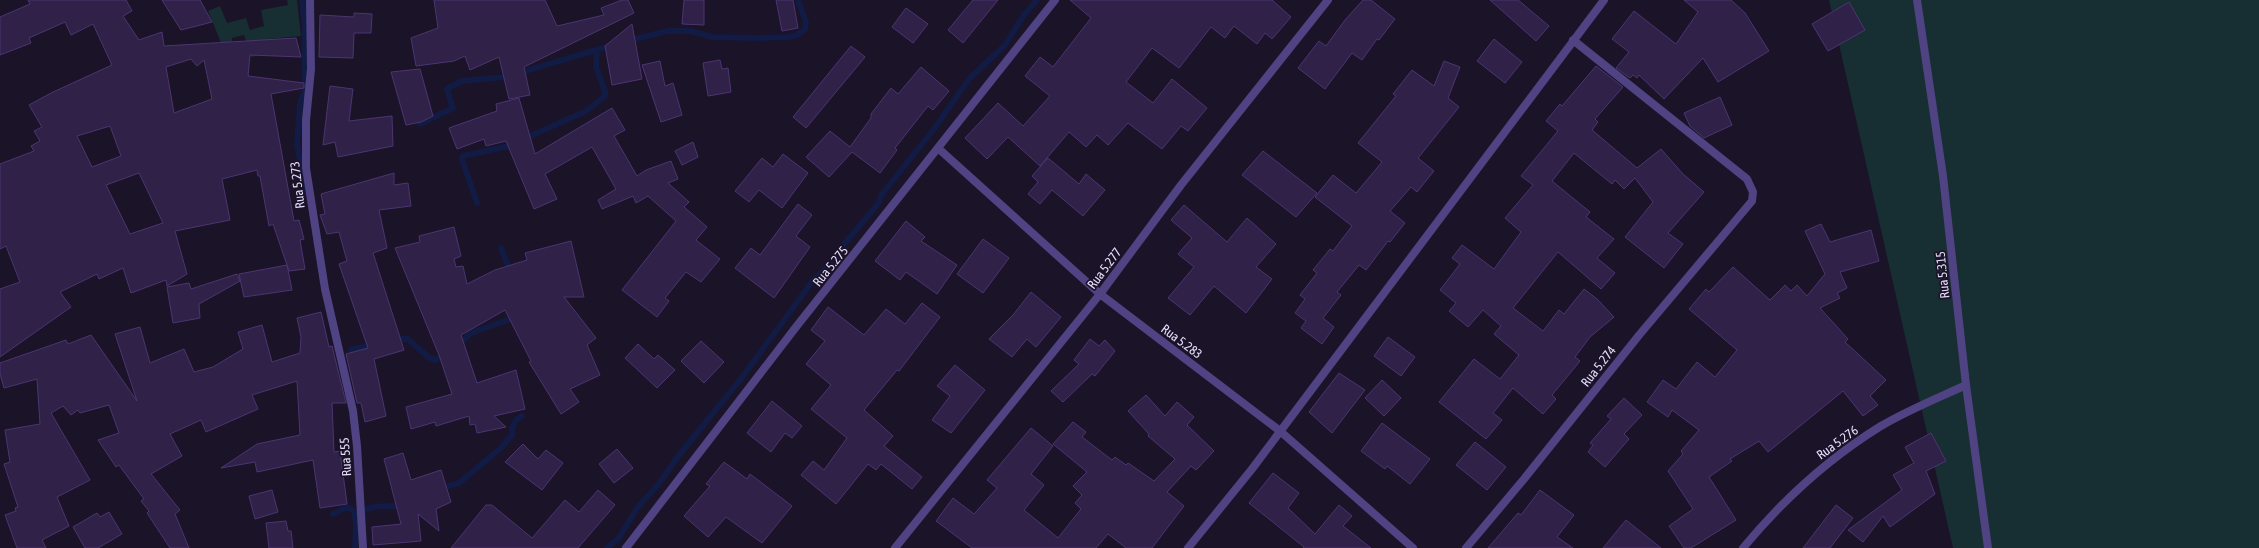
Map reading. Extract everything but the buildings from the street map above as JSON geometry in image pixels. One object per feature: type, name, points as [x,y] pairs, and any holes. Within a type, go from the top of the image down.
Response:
[{"type":"street","name":"Rua 5.273","points":[[310,0],[311,69],[306,120],[306,168],[325,289],[343,365]]},
{"type":"street","name":"Rua 5.275","points":[[626,548],[791,333],[1055,0]]},
{"type":"street","name":"Rua 5.277","points":[[896,548],[1100,294],[1181,184],[1328,0]]},
{"type":"street","points":[[1188,548],[1280,431],[1604,0]]},
{"type":"street","name":"Rua 5.315","points":[[1917,0],[1943,176],[1966,385],[1988,548]]},
{"type":"street","name":"Rua 5.274","points":[[1466,548],[1524,479],[1640,334],[1752,201],[1752,192],[1747,180],[1573,40]]},
{"type":"street","name":"Rua 5.283","points":[[939,148],[1100,294],[1280,431],[1413,548]]},
{"type":"street","name":"Rua 555","points":[[343,365],[353,411],[357,446],[363,548]]},
{"type":"street","name":"Rua 5.276","points":[[1744,548],[1817,472],[1849,447],[1882,425],[1966,385]]},
{"type":"green space","points":[[287,0],[297,0],[301,36],[268,39],[269,52],[252,57],[244,35],[232,38],[232,42],[222,45],[208,11],[220,6],[227,23],[246,18],[250,30],[264,26],[261,10],[288,5]]},
{"type":"green space","points":[[1829,0],[2259,0],[2259,548],[1953,548]]},
{"type":"waterway","points":[[302,0],[305,26],[305,91],[300,103],[297,145],[306,195]]},
{"type":"waterway","points":[[627,41],[668,31],[691,31],[712,37],[789,37],[797,35],[805,29],[806,22],[798,0]]},
{"type":"waterway","points":[[607,548],[619,538],[637,508],[658,485],[676,459],[743,376],[814,279],[834,262],[845,243],[878,204],[882,194],[934,129],[969,79],[1005,45],[1024,15],[1037,0]]},
{"type":"waterway","points":[[420,124],[453,108],[447,89],[462,81],[505,77],[613,45]]},
{"type":"waterway","points":[[524,139],[586,111],[605,96],[605,91],[596,67],[597,50]]},
{"type":"waterway","points":[[477,203],[462,159],[463,156],[514,145]]},
{"type":"waterway","points":[[501,248],[511,273]]},
{"type":"waterway","points":[[457,346],[471,333],[516,317]]},
{"type":"waterway","points":[[393,339],[408,339],[428,357],[435,360],[446,354]]},
{"type":"waterway","points":[[351,350],[375,344]]},
{"type":"waterway","points":[[438,489],[459,483],[501,448],[512,435],[512,428],[516,420],[522,416]]},
{"type":"waterway","points":[[356,515],[373,507],[404,506]]},
{"type":"waterway","points":[[333,514],[347,507],[354,511],[356,524],[355,548]]}]
